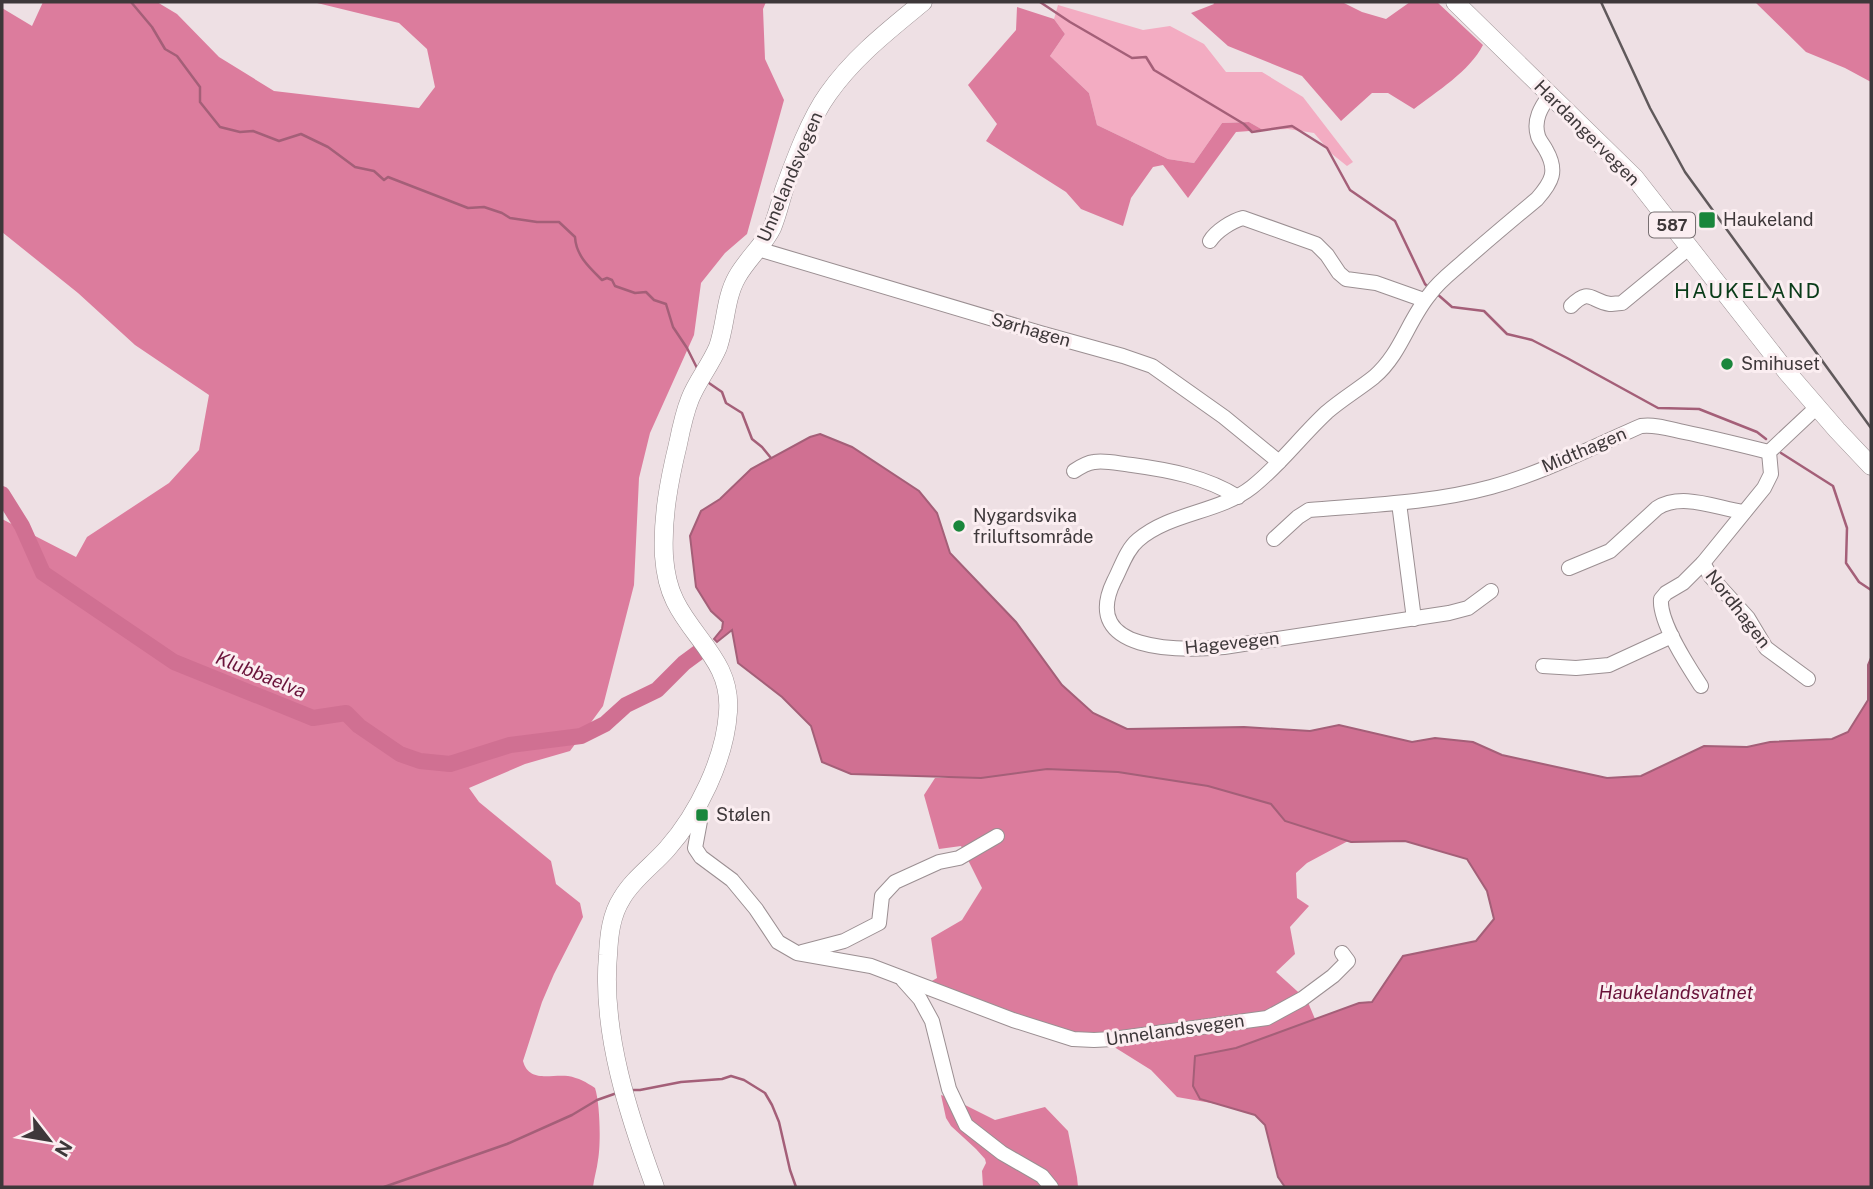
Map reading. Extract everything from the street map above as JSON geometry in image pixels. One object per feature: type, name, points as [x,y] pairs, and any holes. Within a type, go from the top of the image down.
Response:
[{"type":"main road","name":"Unnelandsvegen","points":[[655,1187],[628,1107],[617,1059],[606,980],[609,934],[614,913],[623,895],[681,833],[693,814],[710,780],[723,740],[728,712],[728,693],[719,664],[675,602],[671,590],[664,556],[664,519],[669,480],[691,397],[710,365],[718,345],[737,276],[771,230],[818,110],[859,56],[923,2]]},
{"type":"main road","name":"Hardangervegen","points":[[1455,2],[1629,173],[1786,371],[1871,466]]},
{"type":"street","name":"Hagevegen","points":[[1492,591],[1468,608],[1449,613],[1196,649],[1153,646],[1127,638],[1119,633],[1109,620],[1107,600],[1135,542],[1163,524],[1238,497],[1252,488],[1328,411],[1383,368],[1399,347],[1429,294],[1546,189],[1554,168],[1538,136],[1536,122],[1550,95]]},
{"type":"street","points":[[1210,241],[1213,236],[1243,218],[1316,244],[1346,279],[1429,294]]},
{"type":"street","points":[[1571,306],[1585,295],[1610,304],[1622,303],[1690,247]]},
{"type":"street","name":"Sørhagen","points":[[758,249],[1142,362],[1160,370],[1279,462]]},
{"type":"street","points":[[1769,452],[1817,407]]},
{"type":"street","name":"Midthagen","points":[[1274,538],[1309,510],[1399,503],[1494,486],[1537,471],[1641,426],[1663,428],[1769,452]]},
{"type":"street","name":"Nordhagen","points":[[1701,686],[1672,636],[1662,610],[1661,599],[1703,564],[1768,481],[1771,466],[1769,452]]},
{"type":"street","points":[[1073,471],[1084,465],[1105,462],[1174,471],[1211,483],[1238,497]]},
{"type":"street","points":[[1569,568],[1610,551],[1665,503],[1686,500],[1744,512]]},
{"type":"street","points":[[1399,503],[1414,619]]},
{"type":"street","name":"Nordhagen","points":[[1703,564],[1752,624],[1766,649],[1808,679]]},
{"type":"street","points":[[1543,666],[1576,668],[1609,665],[1672,636]]},
{"type":"street","name":"Unnelandsvegen","points":[[693,814],[700,821],[695,848],[701,857],[732,880],[778,942],[797,953],[871,966],[1013,1020],[1073,1039],[1094,1040],[1268,1018],[1302,999],[1333,976],[1348,961],[1342,953]]},
{"type":"street","points":[[797,953],[844,941],[878,923],[882,896],[895,882],[939,862],[959,858],[997,836]]},
{"type":"street","points":[[900,977],[920,999],[932,1021],[949,1089],[966,1125],[1002,1153],[1042,1176],[1051,1187]]},
{"type":"shaded area","points":[[43,2],[157,2],[177,14],[219,57],[274,91],[419,108],[435,87],[427,49],[399,23],[313,2],[766,2],[763,9],[765,59],[784,100],[747,234],[725,253],[701,283],[694,335],[650,433],[639,478],[634,585],[603,706],[570,751],[525,764],[469,788],[479,802],[551,861],[556,884],[580,903],[583,917],[542,1002],[523,1061],[526,1068],[535,1075],[572,1077],[595,1088],[600,1144],[593,1187],[2,1187],[2,519],[76,557],[87,537],[169,483],[199,450],[209,395],[135,345],[78,293],[2,232],[2,8],[32,26]]},
{"type":"shaded area","points":[[1213,2],[1342,2],[1362,12],[1386,19],[1410,2],[1437,2],[1483,45],[1470,64],[1414,109],[1388,93],[1372,93],[1341,121],[1302,76],[1228,46],[1191,13],[1214,4]]},
{"type":"shaded area","points":[[1755,2],[1871,2],[1871,82],[1806,52]]},
{"type":"shaded area","points":[[1058,5],[1143,30],[1170,26],[1204,44],[1226,72],[1262,72],[1303,97],[1353,162],[1347,166],[1332,154],[1314,133],[1288,129],[1263,130],[1249,122],[1222,123],[1194,163],[1168,159],[1097,125],[1089,93],[1050,56],[1065,34],[1054,19]]},
{"type":"shaded area","points":[[1017,7],[1054,19],[1065,34],[1050,56],[1089,93],[1097,125],[1168,159],[1194,163],[1222,123],[1249,122],[1263,130],[1236,132],[1188,198],[1163,165],[1153,167],[1131,198],[1123,226],[1081,209],[1066,192],[986,141],[997,124],[968,85],[1016,30]]},
{"type":"shaded area","points":[[1047,769],[1118,772],[1208,786],[1271,804],[1285,821],[1348,841],[1307,863],[1296,873],[1297,898],[1309,906],[1290,927],[1295,954],[1276,972],[1307,1000],[1315,1019],[1236,1048],[1195,1056],[1200,1099],[1217,1104],[1177,1097],[1151,1070],[1111,1045],[920,988],[937,978],[931,938],[962,920],[982,888],[961,846],[939,849],[924,795],[935,778],[981,778]]},
{"type":"shaded area","points":[[941,1095],[995,1120],[1045,1107],[1068,1131],[1078,1187],[983,1187],[982,1171],[985,1159],[951,1126],[946,1118]]},
{"type":"water","name":"Haukelandsvatnet","points":[[820,434],[852,447],[919,491],[937,513],[950,553],[1016,622],[1062,685],[1093,713],[1127,729],[1244,727],[1310,731],[1339,725],[1412,742],[1435,738],[1473,742],[1502,755],[1607,778],[1641,776],[1704,746],[1747,747],[1770,742],[1832,739],[1848,732],[1868,700],[1868,665],[1871,658],[1871,1187],[1285,1187],[1278,1177],[1265,1125],[1255,1115],[1200,1099],[1193,1086],[1195,1056],[1236,1048],[1359,1003],[1372,1002],[1403,956],[1476,941],[1494,919],[1487,891],[1467,859],[1405,841],[1351,842],[1285,821],[1271,804],[1208,786],[1118,772],[1047,769],[981,778],[851,774],[822,762],[811,726],[782,697],[738,663],[732,630],[717,642],[714,639],[722,629],[723,622],[711,611],[696,587],[690,536],[701,511],[720,499],[751,469]]},
{"type":"waterway","points":[[131,2],[152,27],[165,49],[177,56],[200,87],[200,102],[220,127],[240,132],[253,131],[279,141],[301,134],[328,147],[355,167],[374,171],[384,180],[388,177],[468,208],[484,207],[510,218],[559,222],[575,237],[581,256],[602,280],[607,278],[612,280],[615,286],[635,293],[646,292],[654,300],[666,304],[673,327],[698,370]]},
{"type":"waterway","points":[[1040,2],[1132,58],[1146,57],[1154,70],[1244,124],[1252,132],[1292,126],[1327,148],[1350,190],[1395,221],[1428,287]]},
{"type":"waterway","points":[[1436,293],[1452,307],[1484,311],[1507,334],[1532,340],[1658,408],[1699,409],[1757,432],[1766,439]]},
{"type":"waterway","points":[[706,381],[722,392],[726,403],[742,413],[752,439],[771,458]]},
{"type":"waterway","points":[[1781,453],[1833,486],[1847,528],[1846,563],[1859,582],[1871,590]]},
{"type":"waterway","name":"Klubbaelva","points":[[2,494],[22,526],[43,573],[174,662],[313,718],[346,713],[359,726],[400,754],[420,761],[450,764],[510,745],[581,736],[605,724],[626,705],[657,690],[684,663],[703,649]]},
{"type":"waterway","points":[[630,1090],[731,1076],[744,1080],[765,1093],[772,1105],[796,1187]]},
{"type":"waterway","points":[[384,1187],[507,1144],[617,1093]]},
{"type":"railway","points":[[1601,2],[1650,108],[1685,172],[1871,428]]},
{"type":"place","name":"Haukeland","points":[[1707,220]]},
{"type":"place","name":"Smihuset","points":[[1727,364]]},
{"type":"place","name":"Nygardsvika friluftsområde","points":[[959,526]]},
{"type":"place","name":"Stølen","points":[[702,815]]},
{"type":"district","name":"HAUKELAND","points":[[1748,291]]}]
